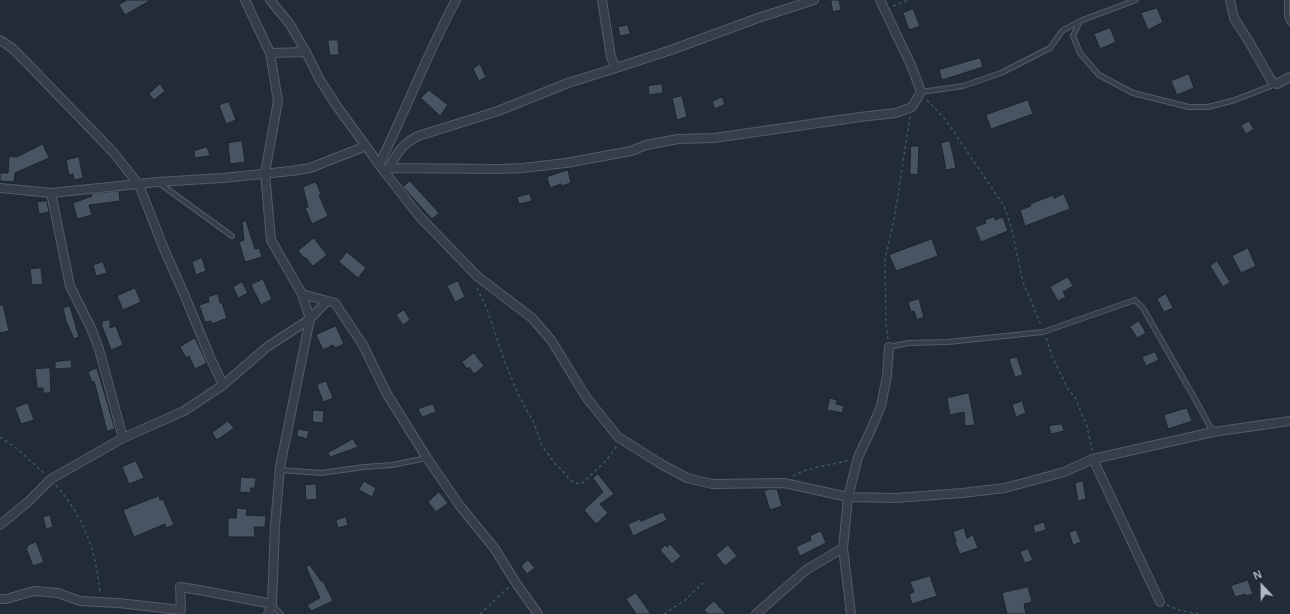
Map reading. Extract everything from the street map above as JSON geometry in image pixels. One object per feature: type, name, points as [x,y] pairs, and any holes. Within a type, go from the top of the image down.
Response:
[{"type":"street","points":[[245,0],[270,53],[278,101],[265,173],[271,240],[302,294],[310,319],[279,470],[272,604],[268,614]]},
{"type":"street","points":[[270,0],[289,23],[332,99],[418,216],[488,286],[532,318],[551,340],[586,397],[618,437],[661,464],[687,478],[712,484],[784,483],[848,497],[896,498],[962,494],[1005,488],[1064,472],[1093,458],[1213,432],[1290,421]]},
{"type":"street","points":[[384,168],[402,117],[426,60],[456,0]]},
{"type":"street","points":[[602,0],[611,57],[616,68]]},
{"type":"street","points":[[384,168],[407,142],[418,136],[498,112],[568,83],[672,50],[758,18],[814,0]]},
{"type":"street","points":[[384,168],[499,169],[543,166],[631,151],[646,145],[678,139],[714,138],[896,113],[912,107],[921,92],[911,65],[880,0]]},
{"type":"street","points":[[1230,0],[1234,18],[1271,80],[1277,84],[1290,77]]},
{"type":"street","points":[[0,40],[12,48],[113,152],[139,185],[164,249],[223,385]]},
{"type":"street","points":[[270,53],[306,52]]},
{"type":"street","points":[[0,188],[51,193],[310,168],[366,146]]},
{"type":"street","points":[[51,193],[70,286],[91,328],[99,349],[123,438]]},
{"type":"street","points":[[302,294],[335,303],[363,345],[388,394],[427,458],[460,506],[495,549],[516,583],[538,614]]},
{"type":"street","points":[[0,525],[51,479],[123,438],[184,411],[223,385],[267,347],[310,319],[327,301]]},
{"type":"street","points":[[851,614],[843,548],[848,497],[858,457],[880,406],[887,376],[889,347]]},
{"type":"street","points":[[1093,458],[1160,602]]},
{"type":"street","points":[[756,614],[806,570],[843,548]]},
{"type":"street","points":[[0,599],[6,599],[34,591],[58,593],[80,601],[181,610],[180,587],[272,604]]},
{"type":"lane","points":[[921,92],[963,86],[1001,73],[1050,48],[1062,31],[1080,21],[1136,0]]},
{"type":"lane","points":[[1287,0],[1287,16],[1290,24]]},
{"type":"lane","points":[[1080,21],[1073,36],[1080,53],[1099,75],[1133,93],[1189,107],[1208,107],[1236,100],[1277,84]]},
{"type":"lane","points":[[157,182],[232,236]]},
{"type":"lane","points":[[889,347],[908,343],[948,342],[1043,332],[1135,300],[1143,308],[1213,432]]},
{"type":"lane","points":[[279,470],[321,473],[392,465],[427,458]]},
{"type":"lane","points":[[272,604],[281,614]]},
{"type":"path","points":[[884,9],[909,0]]},
{"type":"path","points":[[921,92],[946,120],[1004,206],[1011,226],[1023,282],[1053,358],[1068,389],[1076,399],[1087,426],[1093,458]]},
{"type":"path","points":[[889,347],[886,323],[885,259],[894,220],[912,107]]},
{"type":"path","points":[[475,283],[487,309],[505,362],[518,394],[534,423],[542,446],[556,465],[570,480],[580,484],[588,478],[606,461],[621,439]]},
{"type":"path","points":[[0,437],[16,448],[51,479],[69,500],[91,543],[97,569],[101,602]]},
{"type":"path","points":[[784,483],[799,473],[858,457]]},
{"type":"path","points":[[480,614],[507,588],[516,583]]},
{"type":"path","points":[[664,614],[679,604],[703,583]]},
{"type":"path","points":[[1160,602],[1181,611],[1201,614]]},
{"type":"building","points":[[127,0],[151,0],[125,15],[119,5]]},
{"type":"building","points":[[831,0],[839,0],[841,10],[833,12]]},
{"type":"building","points":[[1157,8],[1163,22],[1148,30],[1141,13]]},
{"type":"building","points":[[913,9],[920,26],[909,30],[903,13]]},
{"type":"building","points":[[628,25],[630,34],[620,36],[618,27]]},
{"type":"building","points":[[1110,28],[1116,42],[1100,49],[1094,34]]},
{"type":"building","points":[[328,40],[338,40],[339,55],[330,55]]},
{"type":"building","points":[[980,58],[983,67],[942,80],[939,70]]},
{"type":"building","points":[[480,64],[486,77],[479,81],[473,69]]},
{"type":"building","points":[[1189,74],[1194,88],[1177,95],[1171,81]]},
{"type":"building","points":[[160,84],[165,91],[154,100],[149,94]]},
{"type":"building","points":[[662,84],[663,93],[649,95],[648,86]]},
{"type":"building","points":[[429,90],[448,105],[440,116],[421,98]]},
{"type":"building","points":[[682,96],[687,117],[677,120],[672,98]]},
{"type":"building","points":[[722,97],[725,104],[715,109],[712,102]]},
{"type":"building","points":[[1028,100],[1033,114],[991,129],[986,115]]},
{"type":"building","points":[[229,102],[236,120],[226,124],[219,105]]},
{"type":"building","points":[[1249,121],[1254,129],[1246,134],[1241,126]]},
{"type":"building","points":[[242,141],[245,162],[230,164],[228,143]]},
{"type":"building","points":[[950,141],[956,168],[946,170],[941,143]]},
{"type":"building","points":[[43,144],[49,158],[15,173],[14,182],[0,181],[0,173],[8,173],[9,156],[16,157]]},
{"type":"building","points":[[911,146],[919,146],[918,175],[910,174]]},
{"type":"building","points":[[207,147],[210,156],[195,158],[194,151]]},
{"type":"building","points":[[79,157],[83,178],[74,180],[73,174],[69,175],[66,160]]},
{"type":"building","points":[[568,170],[571,183],[561,186],[561,184],[550,188],[547,177]]},
{"type":"building","points":[[410,181],[439,213],[432,219],[403,187]]},
{"type":"building","points":[[316,182],[321,194],[319,195],[328,216],[312,224],[305,208],[308,207],[303,187]]},
{"type":"building","points":[[119,191],[120,201],[89,205],[92,215],[77,219],[73,203],[92,196],[91,194]]},
{"type":"building","points":[[530,194],[532,201],[519,204],[517,197]]},
{"type":"building","points":[[1064,194],[1070,209],[1025,226],[1020,210],[1031,206],[1030,204],[1053,195],[1054,198]]},
{"type":"building","points":[[47,201],[49,212],[39,214],[37,202]]},
{"type":"building","points":[[994,217],[995,220],[1003,217],[1008,231],[981,242],[975,227],[986,223],[985,220]]},
{"type":"building","points":[[246,221],[255,249],[259,248],[262,257],[245,262],[239,242],[244,240],[242,222]]},
{"type":"building","points":[[314,238],[327,255],[313,266],[298,251]]},
{"type":"building","points":[[932,239],[938,256],[896,271],[889,255]]},
{"type":"building","points":[[1248,248],[1256,266],[1241,273],[1232,256]]},
{"type":"building","points":[[347,252],[366,268],[358,278],[339,262]]},
{"type":"building","points":[[202,258],[206,271],[196,275],[192,262]]},
{"type":"building","points":[[1217,261],[1230,282],[1223,287],[1210,266]]},
{"type":"building","points":[[103,262],[107,273],[96,276],[93,265]]},
{"type":"building","points":[[41,268],[43,284],[32,285],[30,269]]},
{"type":"building","points":[[1068,277],[1073,286],[1063,292],[1066,297],[1058,301],[1050,287]]},
{"type":"building","points":[[263,279],[272,299],[261,305],[251,285]]},
{"type":"building","points":[[458,281],[465,297],[455,302],[447,286]]},
{"type":"building","points":[[242,282],[248,293],[238,298],[233,287]]},
{"type":"building","points":[[135,288],[141,302],[123,310],[117,296]]},
{"type":"building","points":[[218,294],[220,303],[222,303],[227,318],[212,324],[211,321],[205,322],[199,305],[209,302],[208,297]]},
{"type":"building","points":[[1166,294],[1173,308],[1164,312],[1157,299]]},
{"type":"building","points":[[919,299],[924,317],[917,320],[914,311],[911,312],[908,302]]},
{"type":"building","points":[[0,305],[3,305],[9,331],[0,333]]},
{"type":"building","points":[[70,306],[79,337],[74,339],[66,321],[63,308]]},
{"type":"building","points":[[404,310],[410,320],[403,325],[396,315]]},
{"type":"building","points":[[110,320],[110,328],[116,326],[123,345],[111,350],[102,326],[102,321]]},
{"type":"building","points":[[1139,321],[1146,333],[1137,338],[1130,327]]},
{"type":"building","points":[[336,326],[344,344],[335,348],[333,345],[323,350],[316,335]]},
{"type":"building","points":[[195,338],[207,363],[195,369],[189,356],[186,358],[180,347]]},
{"type":"building","points":[[1155,352],[1159,360],[1146,366],[1142,357]]},
{"type":"building","points":[[474,353],[484,366],[474,374],[469,367],[467,369],[462,362]]},
{"type":"building","points":[[1017,357],[1023,375],[1015,377],[1009,359]]},
{"type":"building","points":[[71,360],[72,368],[55,369],[55,362]]},
{"type":"building","points":[[50,368],[51,393],[43,393],[43,388],[37,388],[35,369]]},
{"type":"building","points":[[97,368],[115,429],[107,431],[94,381],[92,382],[88,372]]},
{"type":"building","points":[[326,381],[333,398],[323,402],[317,385]]},
{"type":"building","points":[[969,393],[975,425],[965,426],[964,412],[950,415],[947,398]]},
{"type":"building","points":[[830,398],[837,400],[836,404],[844,406],[842,413],[827,410]]},
{"type":"building","points":[[1022,401],[1026,413],[1016,417],[1012,405]]},
{"type":"building","points":[[28,403],[34,420],[21,424],[15,408]]},
{"type":"building","points":[[433,404],[436,412],[422,417],[418,409]]},
{"type":"building","points":[[1187,408],[1192,421],[1168,429],[1164,415]]},
{"type":"building","points":[[313,410],[324,411],[323,423],[313,422]]},
{"type":"building","points":[[228,421],[234,428],[217,440],[212,433]]},
{"type":"building","points":[[1062,424],[1064,431],[1051,434],[1049,426]]},
{"type":"building","points":[[298,429],[309,431],[307,439],[297,436]]},
{"type":"building","points":[[353,439],[358,447],[330,457],[328,453]]},
{"type":"building","points":[[136,461],[144,478],[129,484],[122,467]]},
{"type":"building","points":[[598,474],[614,494],[600,504],[608,513],[596,524],[584,510],[603,492],[593,478]]},
{"type":"building","points":[[241,477],[256,478],[255,488],[251,488],[250,493],[240,492]]},
{"type":"building","points":[[364,481],[376,488],[372,497],[359,490]]},
{"type":"building","points":[[1083,481],[1086,499],[1078,501],[1075,483]]},
{"type":"building","points":[[316,484],[317,499],[306,500],[305,485]]},
{"type":"building","points":[[777,489],[782,506],[770,510],[764,491]]},
{"type":"building","points":[[439,492],[448,503],[436,512],[428,502]]},
{"type":"building","points":[[159,496],[160,500],[163,499],[174,525],[166,528],[165,524],[134,537],[123,510]]},
{"type":"building","points":[[237,508],[247,509],[246,515],[266,516],[265,527],[254,527],[255,537],[228,537],[228,518],[236,518]]},
{"type":"building","points":[[663,512],[667,520],[633,536],[628,524],[640,519],[641,521]]},
{"type":"building","points":[[50,515],[53,527],[46,529],[43,517]]},
{"type":"building","points":[[346,517],[348,525],[338,528],[336,520]]},
{"type":"building","points":[[1044,522],[1046,530],[1035,533],[1033,526]]},
{"type":"building","points":[[964,528],[967,538],[973,535],[978,548],[960,554],[953,532]]},
{"type":"building","points":[[1076,530],[1081,542],[1073,545],[1069,533]]},
{"type":"building","points":[[821,531],[826,543],[800,556],[796,547],[811,540],[810,536]]},
{"type":"building","points":[[36,542],[44,562],[33,566],[26,548],[28,547],[27,546]]},
{"type":"building","points":[[670,544],[681,556],[672,564],[660,550],[665,545],[667,547]]},
{"type":"building","points":[[728,545],[737,556],[725,566],[716,555]]},
{"type":"building","points":[[1028,549],[1033,560],[1025,563],[1020,552]]},
{"type":"building","points":[[528,560],[535,568],[527,574],[521,566]]},
{"type":"building","points":[[310,565],[321,581],[323,581],[333,601],[311,611],[307,605],[320,598],[306,567]]},
{"type":"building","points":[[930,576],[937,596],[912,604],[909,594],[914,592],[910,582]]},
{"type":"building","points":[[1248,580],[1253,594],[1246,596],[1245,594],[1235,597],[1231,586]]},
{"type":"building","points":[[1028,587],[1032,602],[1024,604],[1026,614],[1007,614],[1002,593]]},
{"type":"building","points":[[636,593],[651,614],[636,614],[626,599]]},
{"type":"building","points":[[714,601],[726,614],[708,614],[704,610]]}]
